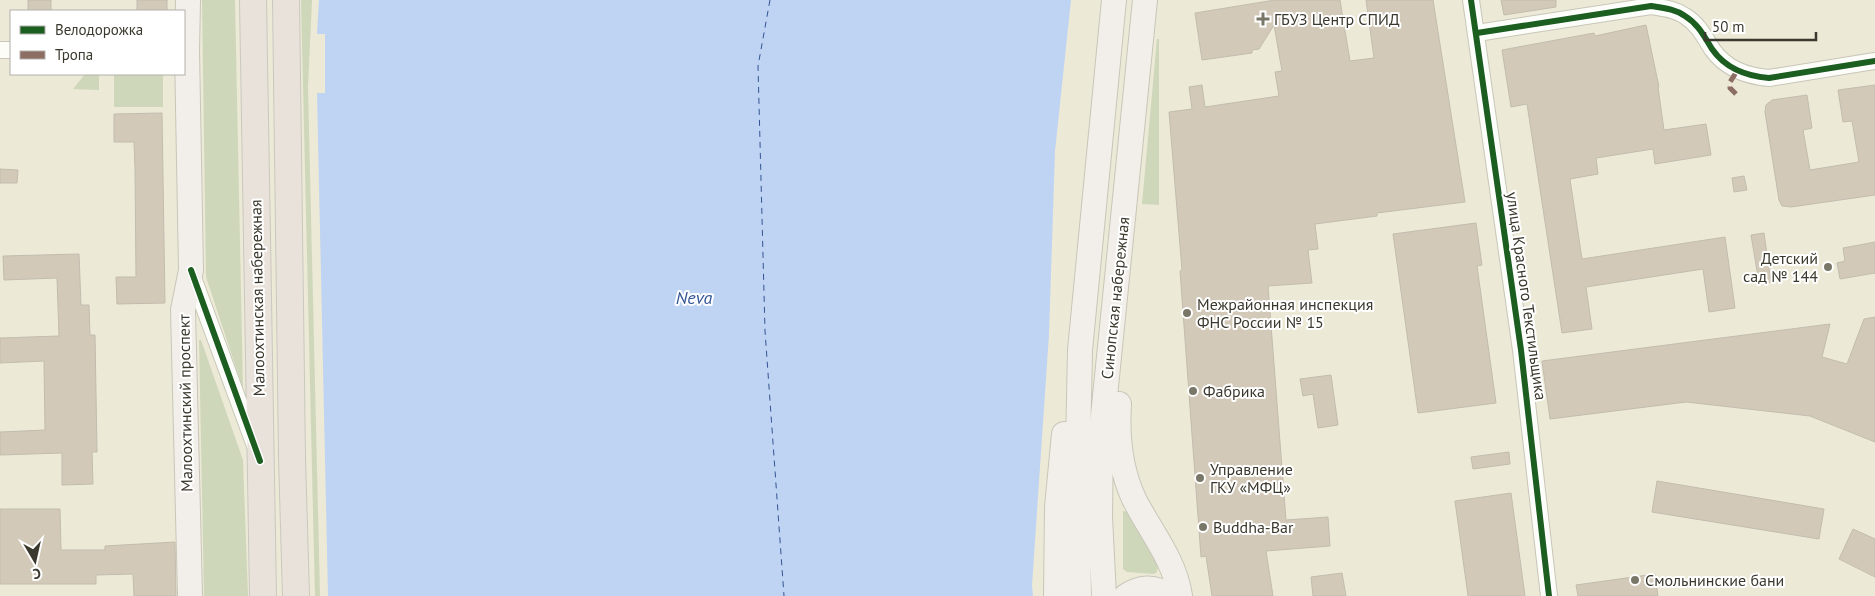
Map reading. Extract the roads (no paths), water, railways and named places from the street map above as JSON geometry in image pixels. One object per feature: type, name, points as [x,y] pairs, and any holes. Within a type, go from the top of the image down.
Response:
[{"type":"main road","name":"Малоохтинский проспект","points":[[188,0],[185,51],[191,270],[183,310],[190,596]]},
{"type":"main road","name":"Малоохтинская набережная","points":[[252,0],[263,596]]},
{"type":"main road","name":"Малоохтинская набережная","points":[[286,0],[292,458],[296,596]]},
{"type":"main road","name":"Синопская набережная","points":[[1079,596],[1078,390],[1083,304],[1114,0]]},
{"type":"main road","name":"Синопская набережная","points":[[1104,596],[1100,517],[1101,436],[1145,0]]},
{"type":"main road","points":[[1112,335],[1121,364],[1117,429],[1126,478],[1134,498],[1174,570],[1180,596]]},
{"type":"main road","points":[[1056,596],[1057,517],[1062,453],[1067,415],[1078,390]]},
{"type":"main road","points":[[1126,596],[1135,590],[1150,588],[1162,591],[1168,596]]},
{"type":"street","name":"улица Красного Текстильщика","points":[[1471,0],[1521,350],[1548,596]]},
{"type":"street","points":[[1477,33],[1651,6],[1669,8],[1684,14],[1696,24],[1723,62],[1753,77],[1769,78],[1875,60]]},
{"type":"street","points":[[191,270],[260,461]]},
{"type":"water","name":"Neva","points":[[319,0],[1071,0],[1055,151],[1049,334],[1032,585],[1033,596],[328,596],[317,93],[325,93],[325,34],[317,34]]},
{"type":"place","name":"ГБУЗ Центр СПИД","points":[[1263,19]]},
{"type":"place","name":"Детский сад № 144","points":[[1828,267]]},
{"type":"place","name":"Межрайонная инспекция ФНС России № 15","points":[[1187,313]]},
{"type":"place","name":"Фабрика","points":[[1193,391]]},
{"type":"place","name":"Управление ГКУ «МФЦ»","points":[[1200,478]]},
{"type":"place","name":"Buddha-Bar","points":[[1203,527]]},
{"type":"place","name":"Смольнинские бани","points":[[1635,580]]}]
